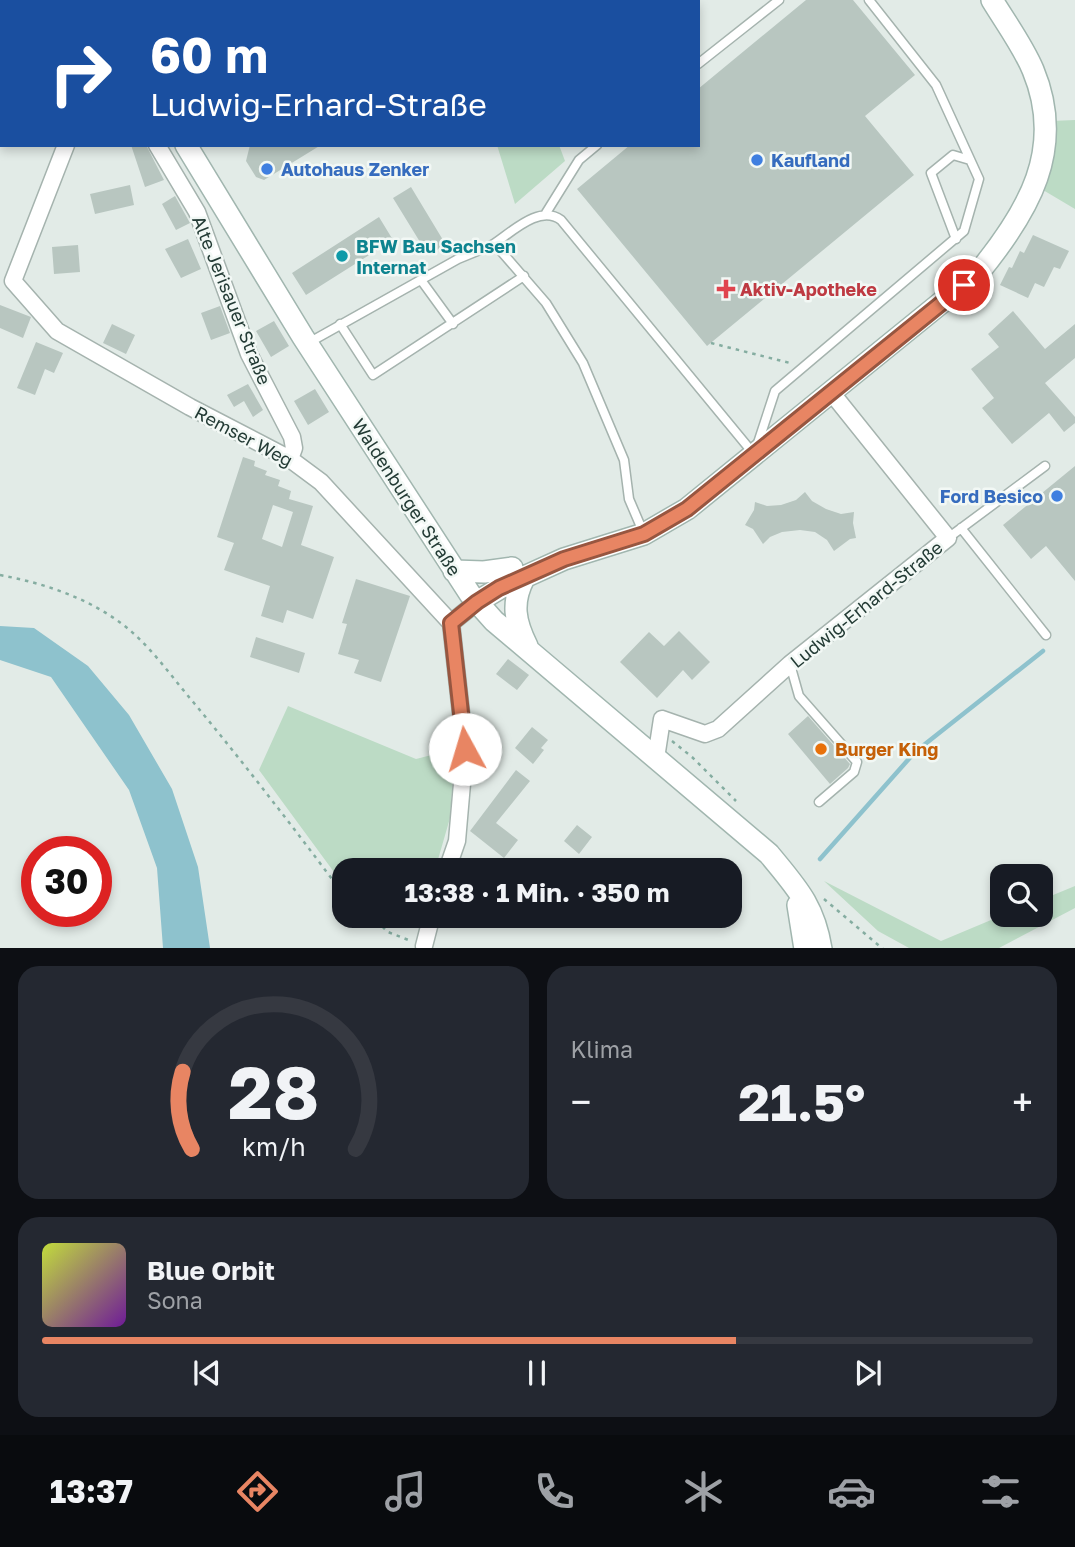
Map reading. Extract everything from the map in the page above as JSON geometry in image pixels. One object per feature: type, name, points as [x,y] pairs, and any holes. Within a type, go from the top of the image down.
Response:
[{"type":"street","points":[[451,858],[457,841],[465,749],[451,623],[473,598],[518,573],[644,534],[700,500],[979,272],[1012,232],[1039,179],[1046,119],[1033,70],[992,0]]},
{"type":"street","points":[[6,282],[65,147]]},
{"type":"street","name":"Alte Jerisauer Straße","points":[[158,147],[197,212],[249,354],[292,437],[294,448],[290,459]]},
{"type":"street","name":"Waldenburger Straße","points":[[187,147],[307,343],[473,598],[530,651],[755,841],[802,893],[818,926],[821,948]]},
{"type":"street","name":"Remser Weg","points":[[6,282],[57,331],[190,407],[290,459],[321,482],[451,623]]},
{"type":"street","name":"Ludwig-Erhard-Straße","points":[[656,758],[662,719],[705,734],[718,729],[790,664],[955,533],[831,392]]},
{"type":"street","points":[[454,571],[518,573]]},
{"type":"street","points":[[518,573],[515,618],[530,651]]},
{"type":"street","name":"Waldenburger Straße","points":[[787,877],[801,912],[805,948]]},
{"type":"street","points":[[424,946],[429,928]]},
{"type":"lane","points":[[700,62],[779,0]]},
{"type":"lane","points":[[754,455],[775,391],[964,231],[979,179],[936,85],[869,0]]},
{"type":"lane","points":[[546,213],[579,160],[595,147]]},
{"type":"lane","points":[[956,239],[931,173],[953,155],[970,160]]},
{"type":"lane","points":[[307,343],[458,259],[492,245],[537,215],[546,213],[561,220],[754,455]]},
{"type":"lane","points":[[492,245],[506,254],[546,303],[583,363],[624,460],[629,499],[644,534]]},
{"type":"lane","points":[[340,324],[373,375],[524,276]]},
{"type":"lane","points":[[421,280],[453,324]]},
{"type":"lane","points":[[1045,467],[955,533],[1046,635]]},
{"type":"lane","points":[[790,664],[799,696],[857,762],[854,772],[819,802]]},
{"type":"path","points":[[711,343],[804,367]]},
{"type":"path","points":[[0,575],[38,583],[88,603],[120,622],[150,650],[255,777],[332,879]]},
{"type":"path","points":[[384,928],[424,946]]},
{"type":"green space","points":[[1075,120],[1075,209],[1043,190],[1051,121]]},
{"type":"green space","points":[[498,147],[560,147],[565,161],[515,204]]},
{"type":"green space","points":[[288,706],[416,759],[455,749],[450,818],[438,858],[332,858],[332,869],[259,770]]},
{"type":"green space","points":[[824,881],[941,941],[990,920],[990,927],[1039,927],[999,948],[909,948],[878,931]]},
{"type":"green space","points":[[1075,886],[1075,908],[1053,920],[1053,895]]},
{"type":"water","points":[[0,626],[34,628],[88,666],[129,715],[172,789],[198,867],[210,948],[163,948],[157,868],[129,790],[51,677],[0,660]]},
{"type":"building","name":"Kaufland","points":[[806,0],[853,0],[915,75],[865,116],[914,175],[707,346],[577,189],[628,147],[700,147],[700,87]]},
{"type":"building","points":[[132,147],[147,147],[164,180],[145,187]]},
{"type":"building","name":"Autohaus Zenker","points":[[250,147],[318,147],[264,180],[256,177],[246,161]]},
{"type":"building","points":[[130,185],[134,205],[95,214],[90,194]]},
{"type":"building","name":"BFW Bau Sachsen Internat","points":[[411,187],[446,245],[428,255],[393,198]]},
{"type":"building","points":[[175,196],[190,223],[176,230],[162,204]]},
{"type":"building","name":"BFW Bau Sachsen Internat","points":[[379,217],[393,240],[306,295],[292,273]]},
{"type":"building","points":[[1033,235],[1069,251],[1060,269],[1054,267],[1044,287],[1035,283],[1028,298],[1000,285],[1020,251],[1024,253]]},
{"type":"building","points":[[188,239],[201,269],[181,278],[165,249]]},
{"type":"building","points":[[78,245],[80,272],[54,274],[52,247]]},
{"type":"building","points":[[0,305],[31,317],[23,338],[0,328]]},
{"type":"building","points":[[220,306],[230,333],[211,340],[201,313]]},
{"type":"building","points":[[1013,311],[1045,349],[1075,324],[1075,358],[1045,383],[1075,417],[1075,423],[1064,432],[1049,413],[1012,444],[982,408],[994,398],[971,369],[999,347],[988,334]]},
{"type":"building","points":[[274,321],[289,346],[271,357],[256,331]]},
{"type":"building","points":[[112,324],[135,335],[126,354],[103,343]]},
{"type":"building","points":[[36,342],[63,353],[54,373],[45,369],[35,395],[17,388]]},
{"type":"building","points":[[248,384],[263,410],[253,417],[244,401],[234,407],[227,395]]},
{"type":"building","points":[[315,389],[329,412],[308,425],[294,401]]},
{"type":"building","points":[[243,457],[255,461],[254,466],[267,471],[265,475],[280,480],[278,486],[291,491],[289,499],[313,506],[301,545],[334,557],[313,619],[287,610],[283,623],[261,616],[270,586],[224,570],[234,543],[217,537]],"holes":[[[273,505],[293,512],[282,547],[262,539]]]},
{"type":"building","name":"Ford Besico","points":[[1075,466],[1075,581],[1046,546],[1031,559],[1003,525]]},
{"type":"building","points":[[805,492],[812,501],[826,509],[841,514],[854,512],[856,538],[850,539],[834,551],[827,540],[815,532],[800,530],[782,532],[770,537],[763,544],[753,529],[745,525],[754,510],[755,502],[767,506],[781,505],[796,500]]},
{"type":"building","points":[[356,579],[410,596],[381,682],[354,673],[359,660],[338,654],[347,624],[342,623]]},
{"type":"building","points":[[679,631],[710,662],[692,680],[683,670],[657,698],[620,662],[649,632],[664,646]]},
{"type":"building","points":[[256,637],[305,653],[299,673],[250,657]]},
{"type":"building","points":[[508,659],[529,675],[517,690],[496,674]]},
{"type":"building","name":"Burger King","points":[[808,716],[850,764],[830,784],[788,734]]},
{"type":"building","points":[[532,727],[548,740],[533,764],[515,748]]},
{"type":"building","points":[[516,770],[530,781],[496,823],[518,840],[504,858],[470,831]]},
{"type":"building","points":[[577,825],[592,837],[579,854],[564,841]]},
{"type":"waterway","points":[[820,859],[915,752],[1043,651]]},
{"type":"place","name":"Kaufland","points":[[757,160]]},
{"type":"place","name":"Autohaus Zenker","points":[[267,169]]},
{"type":"place","name":"BFW Bau Sachsen Internat","points":[[342,256]]},
{"type":"place","name":"Aktiv-Apotheke","points":[[726,289]]},
{"type":"place","name":"Ford Besico","points":[[1057,496]]},
{"type":"place","name":"Burger King","points":[[821,749]]},
{"type":"route","points":[[465,749],[451,623],[499,588],[564,559],[644,534],[687,509],[964,285]]}]
